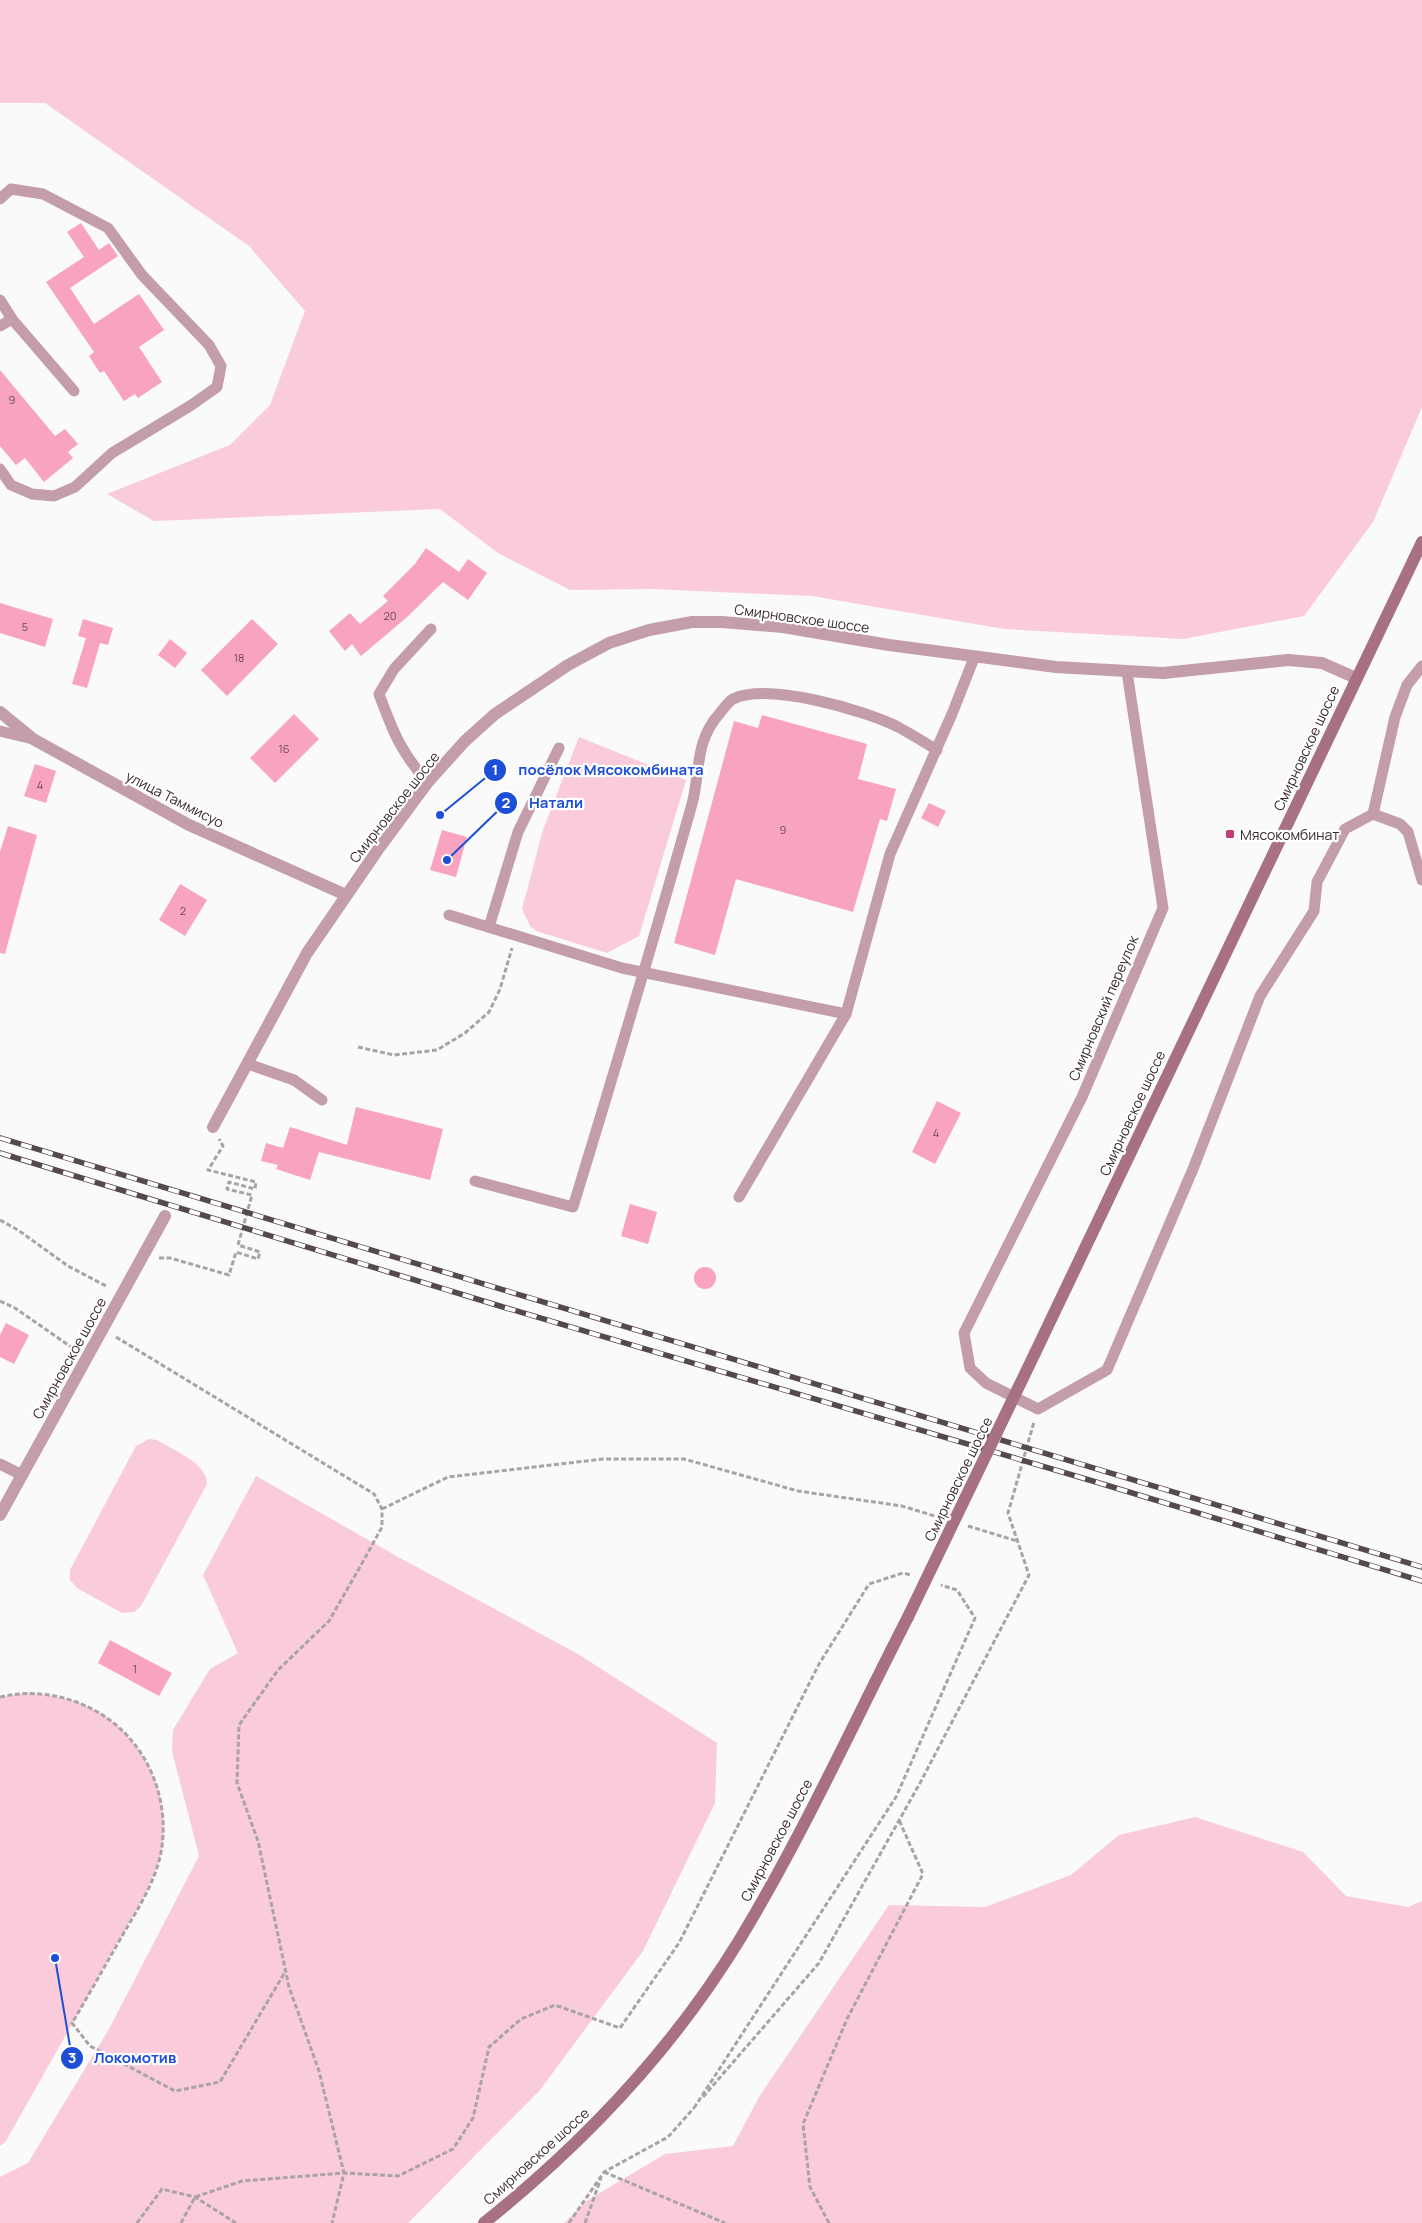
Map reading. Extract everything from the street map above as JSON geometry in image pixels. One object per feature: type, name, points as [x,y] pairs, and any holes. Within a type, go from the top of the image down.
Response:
[{"type":"main road","name":"Смирновское шоссе","points":[[484,2223],[521,2193],[586,2134],[637,2080],[688,2015],[740,1939],[780,1868],[908,1617],[1422,542]]},
{"type":"street","name":"Смирновское шоссе","points":[[213,1127],[307,954],[346,895],[428,782],[471,736],[495,714],[525,691],[609,643],[649,630],[692,622],[722,622],[783,628],[974,658],[1056,667],[1163,673],[1288,660],[1322,663],[1356,678]]},
{"type":"street","name":"улица Таммисуо","points":[[0,712],[33,739],[189,825],[346,895]]},
{"type":"street","name":"Смирновское шоссе","points":[[0,1515],[165,1216]]},
{"type":"lane","points":[[0,200],[11,189],[43,194],[108,228],[142,275],[208,345],[221,366],[217,387],[190,406],[112,453],[75,487],[54,496],[32,494],[12,485],[0,469]]},
{"type":"lane","points":[[0,300],[12,320],[74,391]]},
{"type":"lane","points":[[0,326],[12,320]]},
{"type":"lane","points":[[428,782],[410,763],[394,735],[379,694],[394,669],[431,629]]},
{"type":"lane","points":[[739,1197],[846,1014],[890,854],[937,750],[974,658]]},
{"type":"lane","points":[[1373,814],[1395,716],[1407,685],[1422,666]]},
{"type":"lane","name":"Смирновский переулок","points":[[1038,1408],[986,1383],[970,1368],[964,1333],[1082,1097],[1163,908],[1127,672]]},
{"type":"lane","points":[[475,1181],[573,1207],[644,973],[694,794],[698,760],[710,724],[732,699],[760,692],[809,698],[883,720],[937,750]]},
{"type":"lane","points":[[0,731],[33,739]]},
{"type":"lane","points":[[489,927],[518,832],[559,748]]},
{"type":"lane","points":[[1038,1408],[1107,1370],[1193,1169],[1260,996],[1314,911],[1317,882],[1345,829],[1373,814],[1400,824],[1408,832],[1422,880]]},
{"type":"lane","points":[[449,915],[622,968],[846,1014]]},
{"type":"lane","points":[[248,1064],[294,1080],[322,1100]]},
{"type":"lane","points":[[0,1464],[22,1475]]},
{"type":"path","points":[[358,1047],[394,1055],[437,1050],[465,1033],[489,1012],[500,989],[516,936]]},
{"type":"path","points":[[159,1258],[170,1258],[229,1275],[236,1252],[258,1259],[260,1252],[238,1245],[252,1196],[227,1189],[229,1182],[255,1189],[256,1182],[208,1170],[223,1146]]},
{"type":"path","points":[[0,1220],[18,1230],[68,1266],[122,1294]]},
{"type":"path","points":[[0,1301],[15,1308],[86,1358]]},
{"type":"path","points":[[103,1329],[374,1494],[382,1509],[382,1527],[329,1621],[278,1670],[239,1725],[237,1783],[258,1841],[286,1972],[319,2071],[344,2173],[332,2223]]},
{"type":"path","points":[[568,2223],[604,2172],[668,2137],[819,1963],[899,1820],[1029,1575],[1008,1513],[1038,1408]]},
{"type":"path","points":[[382,1509],[448,1477],[602,1459],[684,1459],[798,1492],[902,1506],[946,1520]]},
{"type":"path","points":[[964,1525],[1018,1541]]},
{"type":"path","points":[[181,2223],[195,2197],[242,2180],[344,2173],[398,2176],[453,2148],[473,2118],[489,2047],[521,2019],[555,2005],[620,2028],[678,1943],[819,1664],[869,1584],[904,1573],[912,1576]]},
{"type":"path","points":[[694,2108],[896,1797],[975,1618],[957,1590],[939,1584]]},
{"type":"path","points":[[0,1697],[28,1693],[55,1696],[77,1702],[101,1714],[124,1732],[141,1752],[154,1778],[161,1802],[163,1828],[161,1854],[146,1893],[72,2023],[90,2046],[175,2091],[220,2082],[286,1972]]},
{"type":"path","points":[[829,2223],[810,2187],[803,2124],[847,2019],[923,1874],[899,1820]]},
{"type":"path","points":[[585,2223],[604,2172]]},
{"type":"path","points":[[604,2172],[725,2223]]},
{"type":"path","points":[[137,2223],[162,2189],[195,2197],[236,2223]]},
{"type":"shaded area","points":[[0,0],[1422,0],[1422,407],[1373,522],[1304,616],[1183,639],[1004,629],[812,596],[653,589],[570,590],[498,553],[440,509],[154,521],[107,494],[230,445],[270,405],[305,311],[249,246],[45,103],[0,103]]},
{"type":"shaded area","points":[[579,737],[686,780],[639,936],[607,953],[536,931],[530,926],[522,909],[543,830]]},
{"type":"shaded area","points":[[149,1439],[157,1440],[195,1463],[206,1476],[207,1484],[141,1606],[134,1612],[122,1613],[77,1588],[70,1580],[70,1570],[136,1446]]},
{"type":"shaded area","points":[[256,1476],[400,1558],[578,1654],[717,1743],[715,1803],[643,1951],[540,2090],[408,2223],[0,2223],[0,2177],[28,2163],[109,2029],[199,1856],[172,1751],[173,1730],[210,1669],[238,1653],[203,1575]]},
{"type":"shaded area","points":[[28,1693],[77,1702],[98,1712],[117,1725],[133,1742],[146,1762],[156,1784],[162,1806],[164,1830],[160,1858],[146,1893],[6,2141],[0,2146],[0,1697]]},
{"type":"shaded area","points":[[1195,1817],[1303,1852],[1346,1896],[1408,1907],[1422,1901],[1422,2223],[564,2223],[588,2200],[665,2154],[733,2146],[759,2097],[889,1905],[985,1907],[1071,1875],[1119,1835]]},
{"type":"building","points":[[81,223],[99,250],[109,243],[118,256],[70,288],[94,324],[139,294],[164,330],[139,347],[162,382],[138,398],[135,394],[124,401],[104,371],[100,373],[89,356],[94,352],[46,282],[84,257],[67,232]]},
{"type":"building","points":[[0,370],[55,436],[65,429],[78,444],[68,452],[73,458],[44,482],[25,458],[16,465],[0,446]]},
{"type":"building","points":[[426,548],[459,572],[468,559],[487,573],[468,600],[443,582],[406,618],[361,656],[352,644],[345,651],[329,631],[350,613],[360,624],[388,601],[383,596],[415,564]]},
{"type":"building","points":[[0,603],[53,619],[45,647],[0,633]]},
{"type":"building","points":[[83,619],[113,628],[108,645],[100,643],[87,688],[72,684],[86,638],[78,636]]},
{"type":"building","points":[[252,619],[278,644],[227,696],[201,670]]},
{"type":"building","points":[[170,639],[187,653],[175,668],[158,655]]},
{"type":"building","points":[[294,714],[319,739],[275,783],[250,758]]},
{"type":"building","points":[[762,715],[867,744],[858,779],[896,789],[887,821],[880,819],[853,912],[736,879],[715,955],[674,943],[734,721],[758,728]]},
{"type":"building","points":[[35,764],[56,771],[46,803],[24,796]]},
{"type":"building","points":[[929,803],[946,811],[938,827],[921,818]]},
{"type":"building","points":[[8,826],[37,835],[5,954],[0,953],[0,852]]},
{"type":"building","points":[[442,830],[467,837],[456,877],[430,870]]},
{"type":"building","points":[[180,884],[207,900],[185,936],[159,920]]},
{"type":"building","points":[[937,1101],[961,1113],[935,1164],[912,1152]]},
{"type":"building","points":[[356,1107],[443,1129],[430,1180],[319,1152],[310,1180],[276,1169],[278,1165],[261,1161],[266,1143],[283,1148],[290,1127],[347,1145]]},
{"type":"building","points":[[630,1204],[657,1212],[648,1244],[621,1236]]},
{"type":"building","points":[[705,1267],[713,1270],[716,1278],[713,1286],[705,1289],[697,1286],[694,1278],[697,1270]]},
{"type":"building","points":[[6,1323],[29,1335],[14,1364],[0,1357],[0,1335]]},
{"type":"building","points":[[110,1640],[172,1673],[159,1696],[98,1663]]},
{"type":"railway","points":[[0,1138],[1422,1567]]},
{"type":"railway","points":[[0,1153],[503,1307],[1096,1482],[1422,1581]]},
{"type":"place","name":"посёлок Мясокомбината","points":[[440,815]]},
{"type":"place","name":"Мясокомбинат","points":[[1230,834]]},
{"type":"place","name":"Натали","points":[[447,860]]},
{"type":"place","name":"Локомотив","points":[[55,1958]]}]
